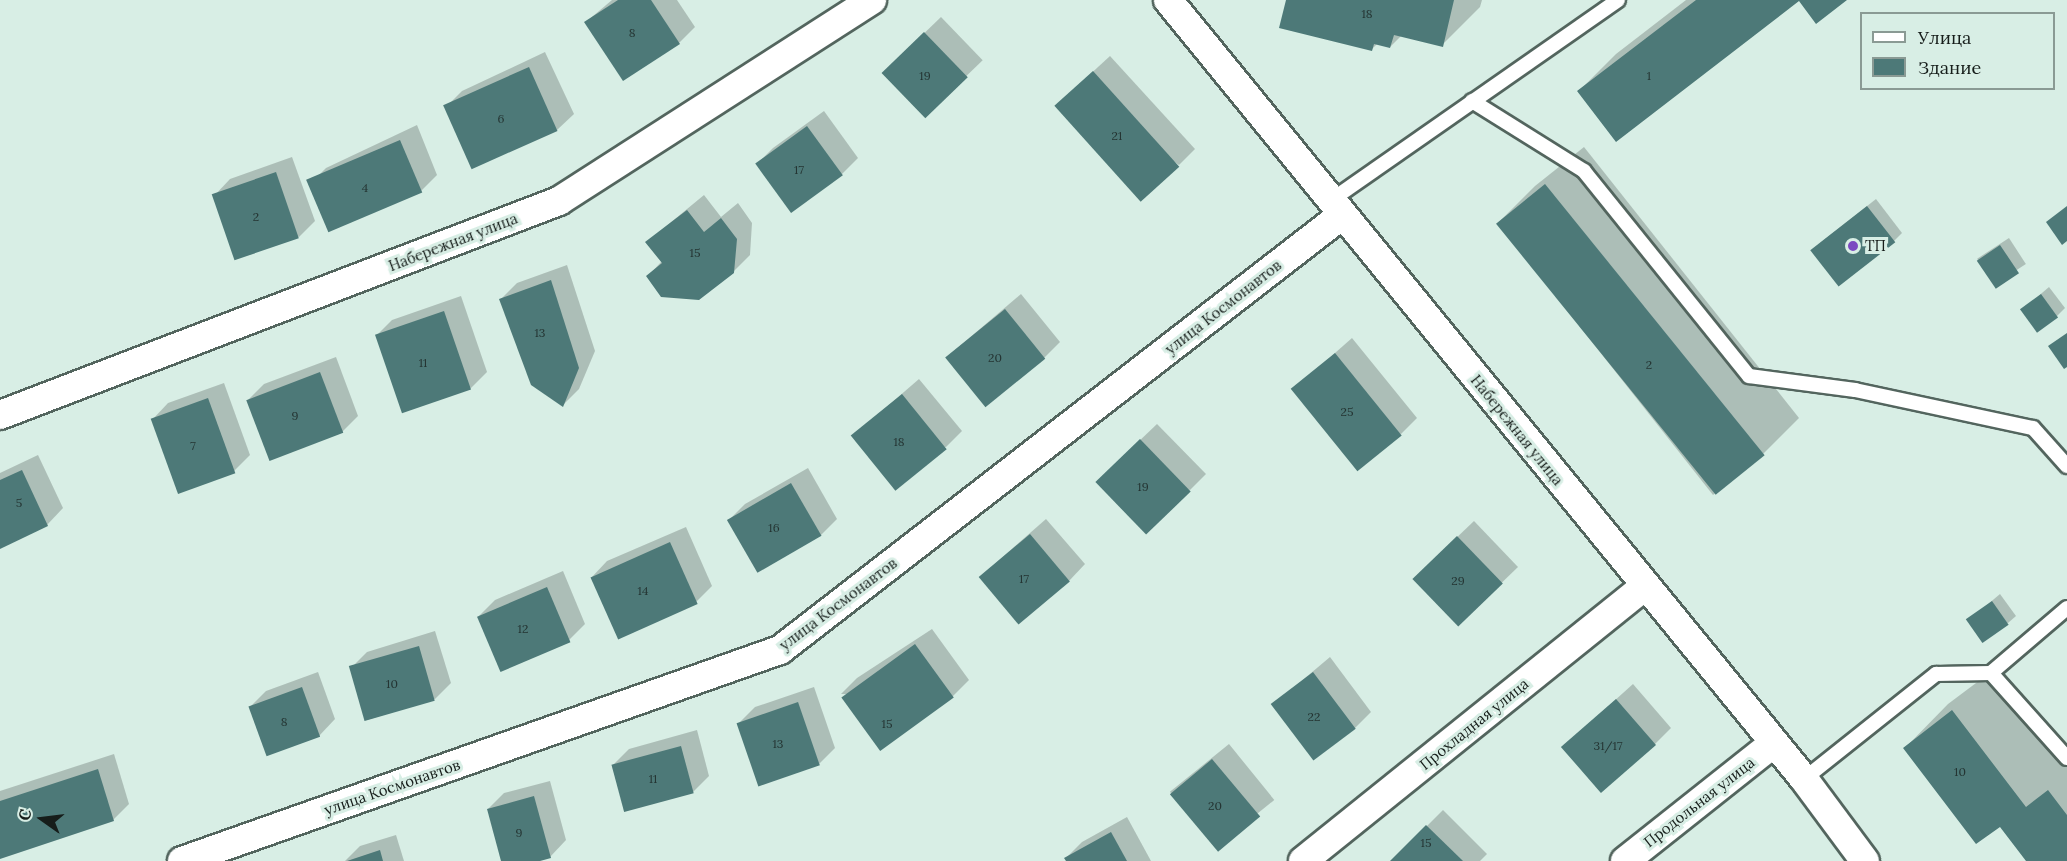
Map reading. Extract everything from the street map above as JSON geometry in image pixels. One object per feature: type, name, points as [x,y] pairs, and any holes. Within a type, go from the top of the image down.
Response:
[{"type":"street","name":"Набережная улица","points":[[0,416],[559,201],[872,0]]},
{"type":"street","name":"Набережная улица","points":[[1168,0],[1804,779],[1865,861]]},
{"type":"street","name":"улица Космонавтов","points":[[182,861],[780,650],[1336,208]]},
{"type":"street","name":"Прохладная улица","points":[[1303,861],[1645,586]]},
{"type":"street","name":"Продольная улица","points":[[1625,861],[1774,743]]},
{"type":"lane","points":[[1336,208],[1472,101],[1555,46],[1618,0]]},
{"type":"lane","points":[[1472,101],[1584,171],[1749,376],[1855,390],[2033,428],[2067,466]]},
{"type":"lane","points":[[1804,779],[1936,675],[1991,673],[2067,608]]},
{"type":"lane","points":[[1991,673],[2067,758]]},
{"type":"building","points":[[618,0],[651,0],[680,44],[623,81],[584,22]]},
{"type":"building","points":[[1286,0],[1454,0],[1443,47],[1394,35],[1390,48],[1374,44],[1372,51],[1279,28]]},
{"type":"building","points":[[1696,0],[1847,0],[1816,24],[1799,1],[1616,142],[1577,91]]},
{"type":"building","points":[[924,32],[968,77],[925,118],[882,73]]},
{"type":"building","points":[[529,67],[557,131],[472,169],[443,105]]},
{"type":"building","points":[[1093,71],[1179,167],[1141,202],[1054,106]]},
{"type":"building","points":[[807,126],[843,175],[791,213],[755,164]]},
{"type":"building","points":[[400,140],[422,192],[328,232],[306,180]]},
{"type":"building","points":[[276,172],[299,238],[234,260],[212,194]]},
{"type":"building","points":[[1545,184],[1765,455],[1716,495],[1496,224]]},
{"type":"building","name":"ТП","points":[[1867,206],[1895,242],[1839,287],[1810,250]]},
{"type":"building","points":[[2067,206],[2067,241],[2062,245],[2046,222]]},
{"type":"building","points":[[687,210],[704,232],[721,218],[737,239],[734,273],[699,300],[661,297],[646,276],[662,263],[645,242]]},
{"type":"building","points":[[2000,245],[2019,273],[1996,289],[1977,261]]},
{"type":"building","points":[[551,280],[579,368],[563,407],[531,385],[499,299]]},
{"type":"building","points":[[2041,294],[2058,317],[2037,333],[2020,309]]},
{"type":"building","points":[[1005,309],[1045,359],[985,407],[945,357]]},
{"type":"building","points":[[444,311],[471,389],[402,413],[375,335]]},
{"type":"building","points":[[2067,333],[2067,367],[2064,369],[2048,346]]},
{"type":"building","points":[[1335,353],[1402,435],[1357,471],[1291,389]]},
{"type":"building","points":[[320,372],[343,433],[270,461],[246,400]]},
{"type":"building","points":[[902,394],[947,449],[895,491],[851,436]]},
{"type":"building","points":[[208,398],[235,473],[178,494],[151,419]]},
{"type":"building","points":[[1140,439],[1191,492],[1146,535],[1095,482]]},
{"type":"building","points":[[22,470],[48,526],[0,549],[0,480]]},
{"type":"building","points":[[791,483],[822,536],[757,573],[727,520]]},
{"type":"building","points":[[1030,534],[1070,581],[1019,625],[979,577]]},
{"type":"building","points":[[1457,536],[1503,583],[1458,627],[1412,579]]},
{"type":"building","points":[[670,542],[698,604],[618,640],[591,577]]},
{"type":"building","points":[[547,587],[570,642],[500,672],[477,617]]},
{"type":"building","points":[[1992,601],[2009,625],[1982,643],[1966,619]]},
{"type":"building","points":[[915,644],[954,697],[880,751],[841,697]]},
{"type":"building","points":[[419,646],[435,701],[365,721],[349,666]]},
{"type":"building","points":[[1313,672],[1356,729],[1313,761],[1271,704]]},
{"type":"building","points":[[302,687],[320,737],[267,756],[248,706]]},
{"type":"building","points":[[1616,699],[1656,745],[1601,793],[1561,747]]},
{"type":"building","points":[[798,702],[820,765],[758,787],[737,723]]},
{"type":"building","points":[[1952,710],[2026,807],[2048,790],[2067,815],[2067,861],[2026,861],[2000,827],[1976,844],[1903,748]]},
{"type":"building","points":[[681,746],[694,793],[624,812],[611,765]]},
{"type":"building","points":[[1212,759],[1260,816],[1218,852],[1170,794]]},
{"type":"building","points":[[98,769],[114,821],[0,859],[0,801]]},
{"type":"building","points":[[534,796],[551,858],[540,861],[501,861],[487,809]]},
{"type":"building","points":[[1426,825],[1463,861],[1390,861]]},
{"type":"building","points":[[1111,832],[1127,861],[1066,861],[1064,858]]},
{"type":"building","points":[[380,850],[383,861],[347,861]]},
{"type":"place","name":"ТП","points":[[1853,246]]}]
